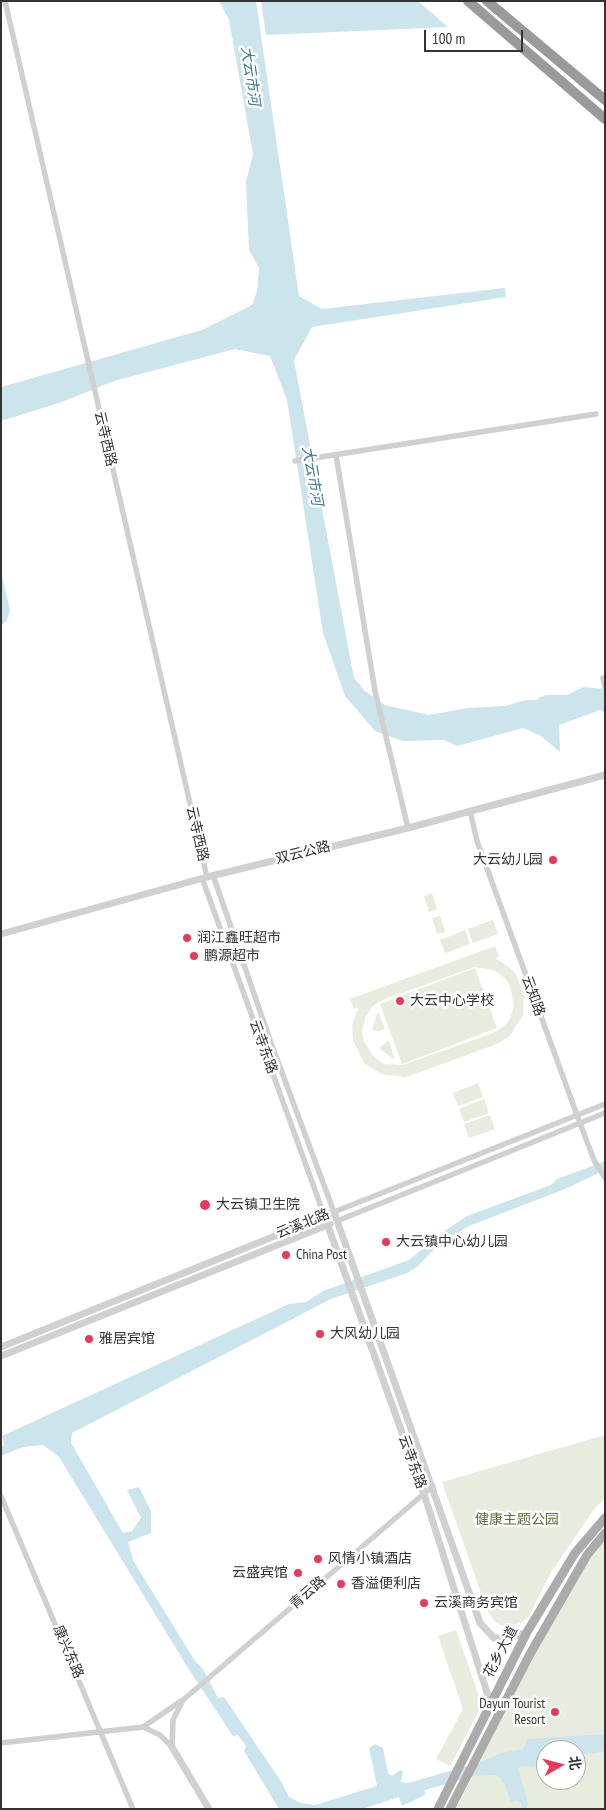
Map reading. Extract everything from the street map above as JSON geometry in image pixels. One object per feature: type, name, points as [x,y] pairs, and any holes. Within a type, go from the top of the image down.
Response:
[{"type":"highway","points":[[468,1],[605,119]]},
{"type":"highway","points":[[487,1],[605,100]]},
{"type":"main road","name":"花乡大道","points":[[438,1809],[490,1702],[527,1632],[576,1553],[605,1518]]},
{"type":"main road","name":"花乡大道","points":[[450,1809],[530,1654],[587,1555],[605,1533]]},
{"type":"street","name":"云寺西路","points":[[5,1],[208,876]]},
{"type":"street","points":[[295,461],[596,414]]},
{"type":"street","points":[[336,455],[375,692],[408,828]]},
{"type":"street","points":[[603,678],[605,687]]},
{"type":"street","name":"双云公路","points":[[1,934],[208,876],[408,828],[605,775]]},
{"type":"street","name":"云知路","points":[[470,811],[477,841],[577,1115],[594,1160],[604,1177]]},
{"type":"street","name":"云寺东路","points":[[208,876],[334,1212],[433,1486],[480,1623],[494,1638],[510,1638],[527,1632]]},
{"type":"street","name":"云寺东路","points":[[208,876],[344,1276],[424,1494],[490,1702]]},
{"type":"street","name":"云溪北路","points":[[1,1347],[324,1215],[605,1104]]},
{"type":"street","name":"云溪北路","points":[[1,1356],[605,1113]]},
{"type":"street","name":"青云路","points":[[1,1743],[143,1727],[183,1700],[433,1486]]},
{"type":"street","name":"康兴东路","points":[[1,1496],[133,1809]]},
{"type":"street","name":"青云路","points":[[172,1747],[174,1720],[183,1700]]},
{"type":"street","points":[[143,1727],[160,1735],[172,1747],[209,1809]]},
{"type":"green space","points":[[432,893],[437,909],[429,912],[424,896]]},
{"type":"green space","points":[[440,916],[445,932],[437,934],[432,918]]},
{"type":"green space","points":[[493,920],[498,934],[473,943],[468,929]]},
{"type":"green space","points":[[465,930],[470,944],[445,953],[440,940]]},
{"type":"green space","points":[[495,946],[499,957],[495,958],[516,974],[524,995],[523,1015],[510,1036],[497,1044],[406,1077],[381,1074],[364,1063],[353,1040],[352,1025],[358,1008],[354,1009],[350,999]],"holes":[[[474,967],[494,970],[505,978],[510,986],[514,1007],[510,1018],[503,1027],[493,1033],[403,1065],[384,1064],[372,1055],[364,1041],[362,1030],[366,1016],[374,1005],[385,999]]]},
{"type":"green space","points":[[475,968],[497,1028],[402,1064],[380,1004]]},
{"type":"green space","points":[[378,1011],[385,1029],[379,1031],[372,1030]]},
{"type":"green space","points":[[389,1040],[395,1060],[379,1048]]},
{"type":"green space","points":[[478,1083],[483,1097],[458,1106],[453,1093]]},
{"type":"green space","points":[[484,1099],[489,1113],[464,1122],[459,1109]]},
{"type":"green space","points":[[490,1115],[495,1129],[469,1138],[464,1124]]},
{"type":"green space","name":"健康主题公园","points":[[605,1435],[605,1498],[592,1512],[550,1574],[529,1616],[521,1623],[504,1627],[495,1622],[487,1610],[442,1482]]},
{"type":"green space","name":"Dayun Tourist Resort","points":[[605,1539],[605,1809],[456,1809],[539,1644],[589,1557]]},
{"type":"green space","points":[[456,1630],[482,1705],[450,1766],[436,1759],[463,1709],[438,1636]]},
{"type":"water","name":"大云市河","points":[[219,1],[256,1],[299,296],[322,309],[505,288],[506,297],[312,327],[294,360],[354,678],[365,691],[385,705],[429,715],[468,708],[505,706],[526,700],[537,700],[547,695],[567,695],[584,687],[605,689],[605,712],[600,710],[559,725],[560,752],[541,736],[523,728],[457,746],[444,740],[403,741],[375,731],[345,696],[323,633],[287,400],[270,356],[235,349],[114,381],[62,402],[1,421],[1,387],[202,330],[252,305],[257,291],[259,268],[249,250],[246,182],[253,154],[229,20]]},
{"type":"water","points":[[261,1],[418,1],[448,27],[266,35]]},
{"type":"water","points":[[1,571],[10,610],[7,620],[1,626]]},
{"type":"water","points":[[605,1161],[605,1170],[565,1189],[469,1226],[438,1245],[417,1267],[407,1273],[331,1299],[72,1433],[71,1443],[123,1533],[132,1531],[141,1518],[127,1490],[139,1487],[151,1511],[151,1533],[128,1542],[134,1562],[195,1661],[203,1669],[218,1698],[224,1697],[282,1783],[289,1797],[301,1803],[315,1805],[377,1786],[369,1748],[375,1744],[383,1748],[388,1773],[392,1776],[400,1770],[403,1771],[401,1782],[408,1783],[481,1762],[501,1753],[523,1749],[528,1739],[605,1734],[605,1751],[586,1754],[586,1740],[536,1740],[536,1765],[534,1767],[522,1766],[518,1769],[528,1804],[526,1809],[521,1809],[521,1803],[517,1801],[511,1802],[505,1785],[495,1775],[474,1776],[425,1790],[425,1795],[402,1806],[399,1797],[362,1809],[279,1809],[244,1751],[246,1746],[238,1735],[233,1736],[188,1668],[59,1457],[43,1445],[23,1447],[1,1456],[1,1447],[4,1445],[2,1436],[289,1304],[306,1302],[323,1291],[409,1260],[443,1232],[467,1216],[551,1185],[557,1179]]},
{"type":"place","name":"大云幼儿园","points":[[553,860]]},
{"type":"place","name":"润江鑫旺超市","points":[[187,938]]},
{"type":"place","name":"鹏源超市","points":[[194,956]]},
{"type":"place","name":"大云中心学校","points":[[400,1001]]},
{"type":"place","name":"大云镇卫生院","points":[[205,1205]]},
{"type":"place","name":"大云镇中心幼儿园","points":[[386,1242]]},
{"type":"place","name":"China Post","points":[[286,1255]]},
{"type":"place","name":"大风幼儿园","points":[[320,1334]]},
{"type":"place","name":"雅居宾馆","points":[[89,1339]]},
{"type":"place","name":"风情小镇酒店","points":[[318,1559]]},
{"type":"place","name":"云盛宾馆","points":[[298,1573]]},
{"type":"place","name":"香溢便利店","points":[[341,1584]]},
{"type":"place","name":"云溪商务宾馆","points":[[424,1603]]},
{"type":"place","name":"Dayun Tourist Resort","points":[[555,1712]]}]
